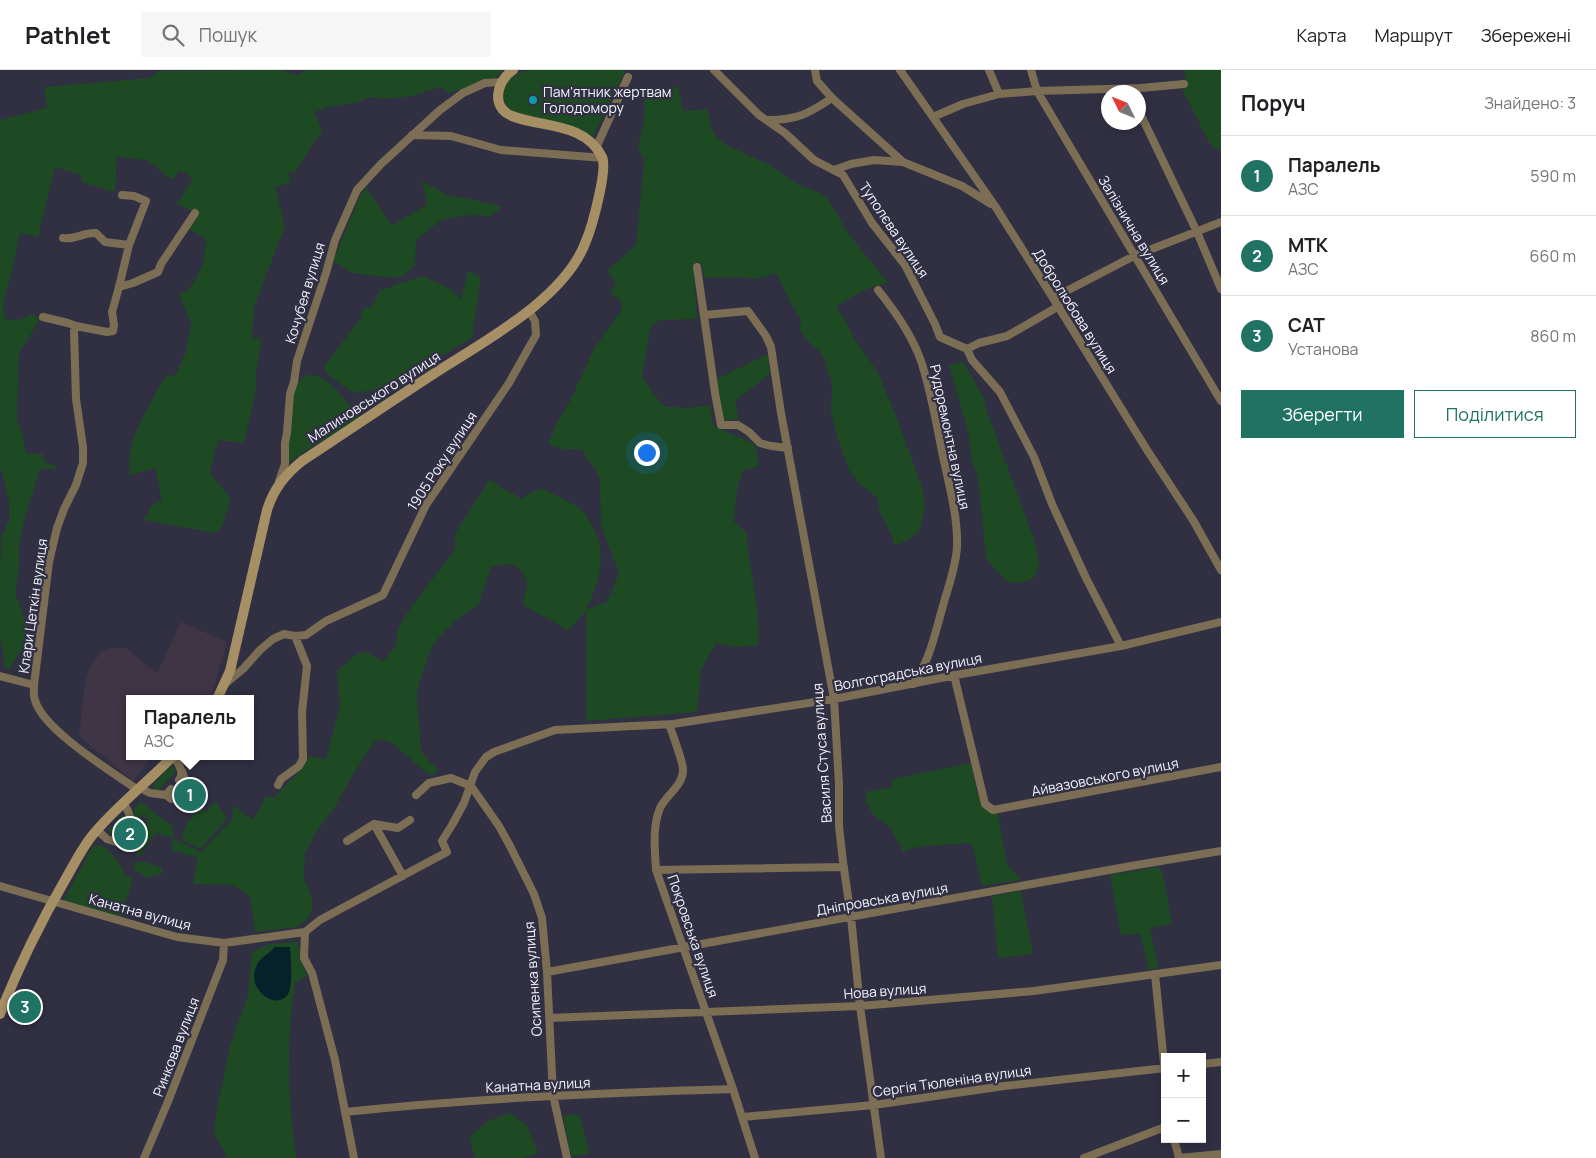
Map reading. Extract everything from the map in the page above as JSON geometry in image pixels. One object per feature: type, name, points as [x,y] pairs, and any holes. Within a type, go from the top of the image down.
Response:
[{"type":"main road","points":[[513,70],[498,87],[499,99],[508,113],[512,116],[561,127],[582,135],[596,148],[603,158]]},
{"type":"main road","name":"Малиновського вулиця","points":[[219,695],[230,671],[267,510],[271,496],[279,483],[302,461],[529,311],[564,278],[586,242],[602,178],[603,158]]},
{"type":"main road","points":[[0,1014],[15,977],[53,901],[82,852],[98,830],[169,760]]},
{"type":"street","name":"Туполєва вулиця","points":[[714,70],[760,115],[814,160],[843,175],[872,223],[905,265],[940,337],[966,349]]},
{"type":"street","points":[[815,70],[818,81],[832,98],[903,162]]},
{"type":"street","name":"Добролюбова вулиця","points":[[900,70],[995,206],[1147,450],[1193,520],[1221,570]]},
{"type":"street","points":[[989,70],[999,94]]},
{"type":"street","name":"Залізнична вулиця","points":[[1032,70],[1037,91],[1221,401]]},
{"type":"street","points":[[596,148],[628,77]]},
{"type":"street","name":"Кочубея вулиця","points":[[279,483],[285,464],[290,394],[297,362],[335,240],[357,190],[412,135],[463,92],[485,83],[501,82]]},
{"type":"street","points":[[1146,89],[1184,84]]},
{"type":"street","points":[[933,116],[963,104],[999,94],[1037,91],[1101,91]]},
{"type":"street","points":[[768,120],[800,117],[832,98]]},
{"type":"street","points":[[1146,126],[1197,232],[1221,289]]},
{"type":"street","points":[[412,135],[451,136],[501,150],[603,158]]},
{"type":"street","points":[[834,170],[851,164],[874,160],[903,162],[962,186],[995,206]]},
{"type":"street","points":[[43,317],[107,332],[113,330],[112,312],[128,245],[146,201],[134,196],[122,195]]},
{"type":"street","points":[[119,287],[158,272],[161,264],[195,213]]},
{"type":"street","points":[[1054,298],[1134,256],[1221,222]]},
{"type":"street","points":[[63,238],[73,239],[87,232],[96,232],[105,242],[128,245]]},
{"type":"street","points":[[697,267],[721,425],[738,425],[750,432],[760,443],[788,448]]},
{"type":"street","name":"Рудоремонтна вулиця","points":[[878,290],[892,307],[921,360],[934,410],[954,511],[957,548],[953,566],[934,640],[922,672],[913,684]]},
{"type":"street","points":[[1059,306],[1007,336],[979,343],[966,349],[972,360],[1000,392],[1019,428],[1034,457],[1052,504],[1086,578],[1121,646]]},
{"type":"street","name":"1905 Року вулиця","points":[[225,685],[273,639],[284,634],[306,635],[326,621],[383,595],[426,505],[509,383],[536,335],[536,321],[529,311]]},
{"type":"street","name":"Василя Стуса вулиця","points":[[704,316],[748,311],[766,336],[771,347],[834,699],[839,826],[860,1006],[881,1158]]},
{"type":"street","name":"Клари Цеткін вулиця","points":[[76,326],[74,331],[76,387],[78,421],[84,447],[83,463],[76,485],[57,528],[49,562],[34,684],[35,700],[44,718],[59,733],[139,789]]},
{"type":"street","points":[[1214,388],[1221,382]]},
{"type":"street","name":"Волгоградська вулиця","points":[[470,786],[477,768],[486,757],[494,752],[555,730],[669,724],[834,699],[1121,646],[1221,622]]},
{"type":"street","points":[[278,785],[281,779],[299,766],[302,758],[302,712],[307,666],[295,636]]},
{"type":"street","name":"Клари Цеткін вулиця","points":[[0,676],[34,684]]},
{"type":"street","name":"Айвазовського вулиця","points":[[954,676],[985,804],[992,810],[1221,767]]},
{"type":"street","name":"Покровська вулиця","points":[[669,724],[683,769],[681,781],[666,797],[657,817],[656,870],[743,1117],[755,1158]]},
{"type":"street","points":[[176,760],[181,770],[182,783]]},
{"type":"street","points":[[416,795],[429,783],[451,778],[470,786]]},
{"type":"street","name":"Канатна вулиця","points":[[0,886],[177,937],[224,943],[305,932],[320,920],[447,852],[442,841],[452,825],[470,786]]},
{"type":"street","name":"Осипенка вулиця","points":[[470,786],[499,826],[534,894],[542,918],[548,972],[553,1095],[567,1158]]},
{"type":"street","points":[[139,789],[150,793],[171,792]]},
{"type":"street","points":[[98,830],[107,838],[116,842],[130,828],[132,823],[124,804]]},
{"type":"street","points":[[347,841],[374,824],[398,828],[410,820]]},
{"type":"street","points":[[374,824],[402,876]]},
{"type":"street","name":"Дніпровська вулиця","points":[[548,972],[1131,866],[1221,852]]},
{"type":"street","points":[[656,870],[844,867]]},
{"type":"street","points":[[305,932],[304,958],[312,973],[335,1060],[354,1158]]},
{"type":"street","name":"Ринкова вулиця","points":[[144,1158],[223,960],[224,943]]},
{"type":"street","name":"Нова вулиця","points":[[549,1018],[860,1006],[1034,991],[1221,965]]},
{"type":"street","points":[[1155,974],[1163,1053]]},
{"type":"street","points":[[1206,1064],[1221,1062]]},
{"type":"street","name":"Сергія Тюленіна вулиця","points":[[743,1117],[874,1105],[1004,1086],[1161,1068]]},
{"type":"street","name":"Канатна вулиця","points":[[345,1112],[553,1095],[733,1089]]},
{"type":"street","points":[[1084,1158],[1161,1129]]},
{"type":"street","points":[[1175,1143],[1179,1158],[1221,1154]]},
{"type":"shaded area","points":[[181,622],[227,642],[213,691],[210,695],[126,695],[126,760],[150,760],[133,781],[79,736],[85,684],[89,669],[101,652],[111,648],[126,648],[157,674]]},
{"type":"green space","points":[[281,70],[295,75],[309,70],[504,70],[495,78],[447,94],[443,88],[437,88],[411,96],[388,99],[370,97],[358,102],[328,107],[314,112],[322,130],[295,172],[288,173],[292,182],[275,187],[285,226],[254,307],[252,337],[262,340],[256,374],[256,390],[244,443],[218,440],[210,473],[231,499],[222,527],[215,533],[143,520],[150,512],[148,508],[162,500],[155,468],[131,475],[129,463],[134,437],[140,423],[167,375],[175,376],[186,352],[191,324],[178,292],[185,293],[197,276],[203,262],[207,240],[189,229],[192,211],[177,204],[193,178],[180,170],[172,180],[147,160],[117,157],[115,192],[81,182],[82,175],[55,167],[38,237],[20,233],[3,304],[5,318],[19,319],[33,314],[40,319],[19,353],[17,419],[26,453],[43,454],[45,462],[56,466],[57,469],[40,469],[26,514],[19,543],[19,568],[15,598],[18,599],[27,629],[27,642],[9,669],[3,667],[4,656],[0,639],[0,567],[2,534],[9,521],[9,501],[2,472],[0,472],[0,120],[47,108],[44,87],[150,78],[159,71]]},
{"type":"green space","points":[[528,70],[626,70],[592,139],[514,112],[507,106],[503,97],[503,84],[519,73]]},
{"type":"green space","points":[[1184,70],[1221,70],[1221,150],[1216,149],[1210,144],[1182,89],[1187,86]]},
{"type":"green space","points":[[678,87],[683,111],[707,109],[713,133],[724,144],[770,165],[797,184],[827,197],[848,233],[888,283],[871,287],[836,306],[854,338],[877,371],[896,416],[923,490],[925,509],[919,531],[908,540],[895,546],[880,512],[877,498],[856,480],[849,470],[831,413],[832,382],[822,354],[808,341],[800,330],[801,318],[793,307],[776,273],[758,279],[739,277],[704,278],[701,262],[693,263],[697,319],[660,320],[651,326],[642,377],[663,406],[687,408],[710,405],[713,425],[756,446],[759,466],[742,471],[736,495],[734,522],[746,532],[758,617],[758,645],[734,647],[716,643],[701,670],[697,712],[586,721],[586,611],[567,631],[523,605],[527,583],[523,573],[516,566],[506,564],[491,567],[479,604],[457,619],[441,635],[432,647],[419,683],[417,696],[421,751],[438,769],[436,774],[429,775],[392,743],[382,739],[374,742],[305,853],[304,879],[312,897],[312,909],[306,921],[297,927],[255,932],[250,896],[232,885],[193,884],[198,858],[171,850],[173,839],[201,852],[233,818],[233,805],[253,820],[266,796],[274,798],[300,770],[307,756],[326,759],[340,706],[337,671],[357,654],[366,652],[383,661],[391,652],[396,645],[398,629],[405,616],[454,550],[456,532],[490,479],[522,499],[533,491],[544,489],[584,512],[597,536],[601,557],[595,589],[586,610],[608,601],[619,573],[601,526],[600,477],[582,450],[563,449],[548,444],[595,347],[622,309],[620,299],[609,294],[616,283],[607,271],[636,245],[644,161],[638,146],[644,121],[645,88]]},
{"type":"green space","points":[[422,181],[449,196],[503,207],[491,216],[470,215],[441,220],[416,240],[415,265],[402,277],[352,273],[333,261],[359,198],[366,187],[392,225],[427,205]]},
{"type":"green space","points":[[468,271],[481,277],[472,338],[387,388],[354,393],[329,376],[324,366],[361,318],[362,309],[373,306],[379,291],[422,276],[449,288],[461,299]]},
{"type":"green space","points":[[768,354],[770,374],[735,401],[739,420],[723,420],[717,379]]},
{"type":"green space","points":[[963,362],[983,396],[986,409],[1035,542],[1039,565],[1036,575],[1030,580],[1018,583],[1009,582],[1000,575],[986,557],[978,477],[972,460],[968,431],[949,365]]},
{"type":"green space","points":[[306,375],[314,375],[324,379],[340,394],[359,417],[288,464],[286,454],[294,386]]},
{"type":"green space","points":[[971,763],[977,792],[982,805],[991,814],[998,813],[1007,864],[1021,880],[982,886],[972,844],[916,847],[903,852],[890,827],[874,816],[865,801],[867,791],[891,788],[893,779]]},
{"type":"green space","points":[[171,766],[175,768],[175,772],[159,790],[156,790],[153,785]]},
{"type":"green space","points":[[215,801],[227,818],[201,849],[181,840],[186,825],[200,808],[205,813]]},
{"type":"green space","points":[[140,803],[172,826],[173,838],[156,833],[139,857],[135,855],[140,848],[130,841],[149,819],[143,815],[137,822],[134,816],[134,809]]},
{"type":"green space","points":[[122,815],[128,818],[128,822],[116,835],[111,835],[108,830]]},
{"type":"green space","points":[[96,845],[110,852],[121,865],[125,875],[133,879],[120,919],[65,904],[64,900],[91,849]]},
{"type":"green space","points":[[143,861],[163,869],[161,874],[147,878],[134,870],[133,863]]},
{"type":"green space","points":[[1158,867],[1163,873],[1172,924],[1150,928],[1158,968],[1149,970],[1140,934],[1121,935],[1110,875]]},
{"type":"green space","points":[[1021,891],[1033,954],[998,958],[992,896]]},
{"type":"green space","points":[[298,942],[300,956],[307,976],[295,982],[290,1026],[291,1114],[296,1158],[225,1158],[226,1154],[214,1134],[216,1114],[230,1046],[248,995],[252,952],[270,944]],"holes":[[[275,947],[291,956],[290,986],[272,999],[266,998],[261,992],[270,953]]]},
{"type":"green space","points":[[510,1113],[527,1125],[538,1153],[524,1158],[475,1158],[469,1137],[488,1121]]},
{"type":"green space","points":[[579,1114],[590,1154],[571,1156],[563,1116]]},
{"type":"water","points":[[275,947],[290,947],[291,964],[290,990],[283,999],[277,1000],[264,996],[255,983],[254,975],[259,961]]},
{"type":"place","name":"Пам'ятник жертвам Голодомору","points":[[533,100]]},
{"type":"place","name":"Паралель","points":[[190,795]]},
{"type":"place","name":"МТК","points":[[130,834]]},
{"type":"place","name":"САТ","points":[[25,1007]]}]
